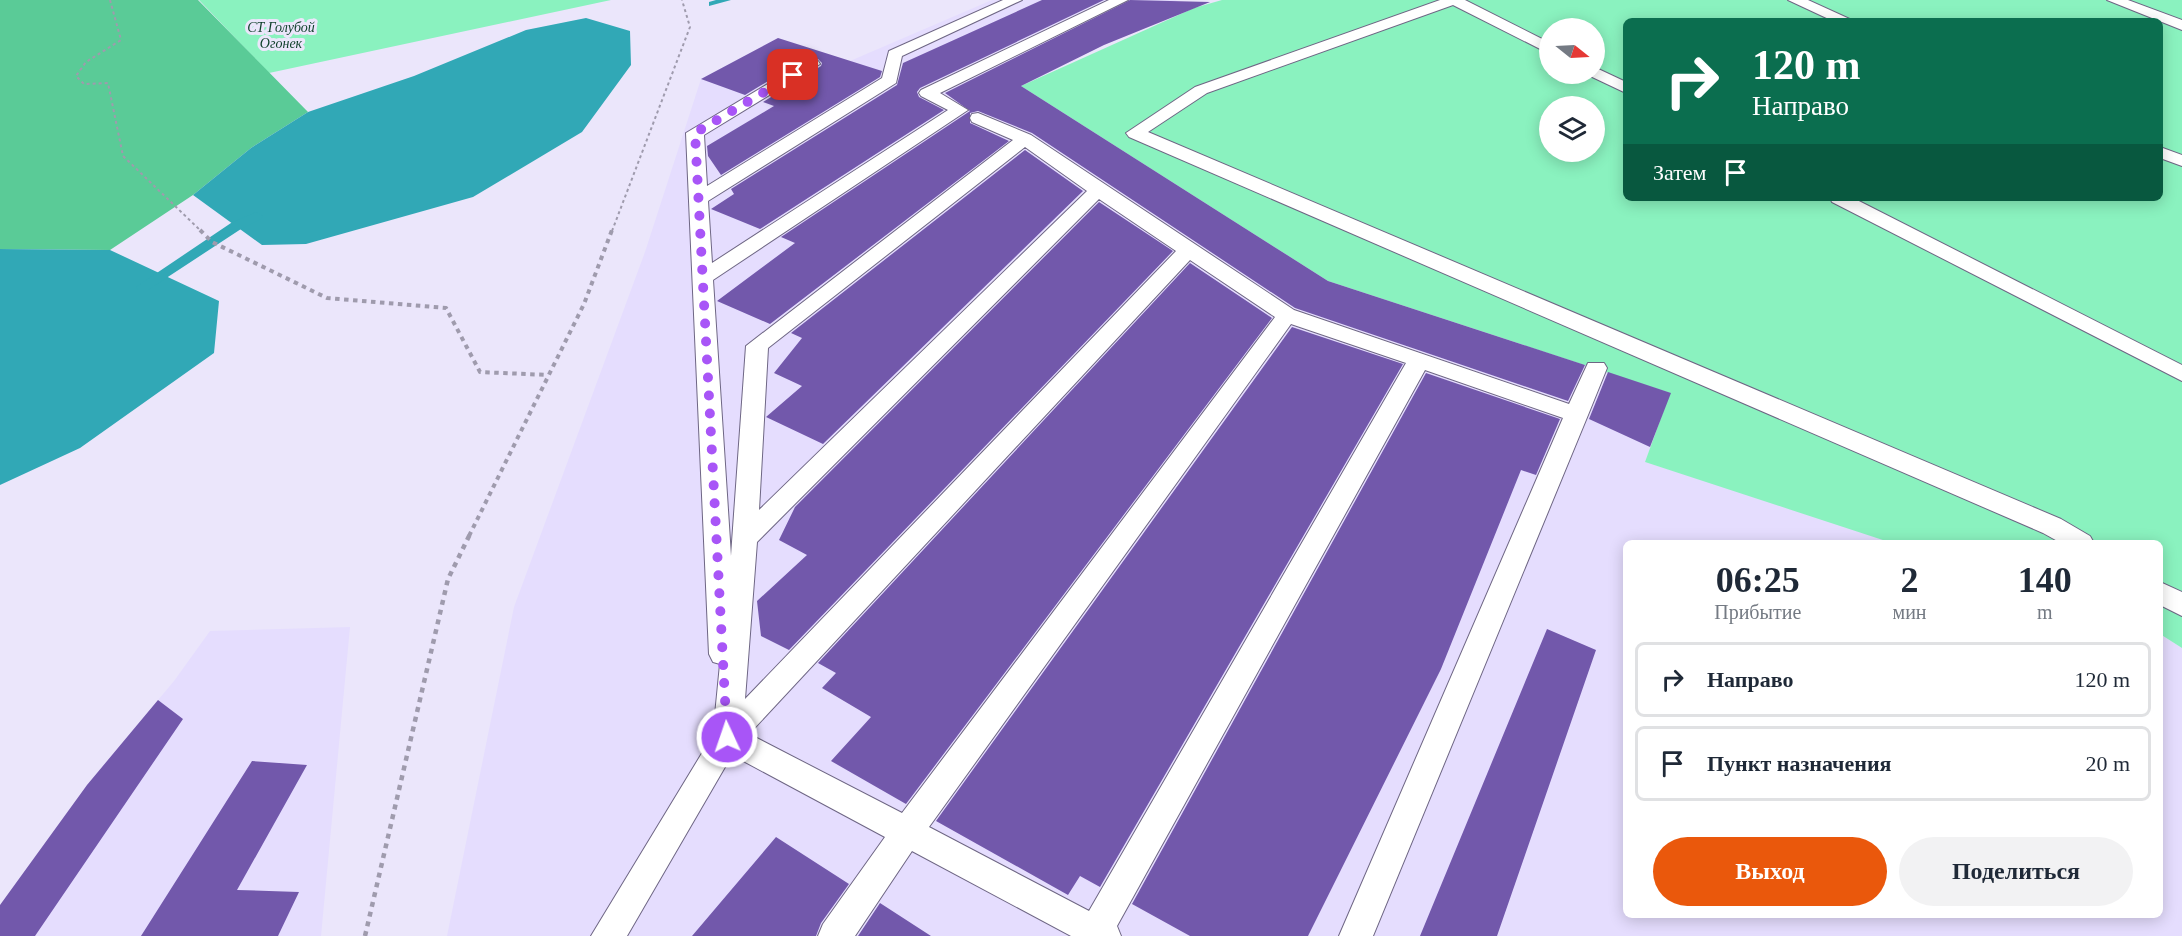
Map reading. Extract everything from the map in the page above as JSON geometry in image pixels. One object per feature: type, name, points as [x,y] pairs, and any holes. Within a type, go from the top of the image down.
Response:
[{"type":"lane","points":[[699,199],[890,80],[895,54],[1015,0]]},
{"type":"lane","points":[[703,278],[960,110],[927,93],[1120,0]]},
{"type":"lane","points":[[1539,43],[1454,0],[1201,90],[1135,133],[2052,526],[2076,540]]},
{"type":"lane","points":[[1795,0],[1839,18]]},
{"type":"lane","points":[[2114,0],[2182,25]]},
{"type":"lane","points":[[727,737],[695,133],[812,64]]},
{"type":"lane","points":[[1605,78],[1623,86]]},
{"type":"lane","points":[[978,118],[1025,139],[1287,315],[1577,415]]},
{"type":"lane","points":[[727,737],[746,539],[757,346],[1025,139]]},
{"type":"lane","points":[[2163,153],[2182,161]]},
{"type":"lane","points":[[746,539],[1098,190]]},
{"type":"lane","points":[[1845,201],[2182,374]]},
{"type":"lane","points":[[608,936],[727,737],[1188,250]]},
{"type":"lane","points":[[835,936],[907,832],[1287,315]]},
{"type":"lane","points":[[727,737],[1097,934],[1419,360]]},
{"type":"lane","points":[[1356,936],[1596,368]]},
{"type":"lane","points":[[2163,594],[2182,605]]},
{"type":"path","points":[[110,0],[121,40],[86,62],[76,76],[84,84],[108,83],[123,156],[212,242],[327,298],[446,308],[480,372],[548,375]]},
{"type":"path","points":[[365,936],[448,579],[584,304],[690,27],[682,0]]},
{"type":"shaded area","points":[[992,0],[1175,0],[1194,8],[1104,45],[1022,86],[1328,281],[1671,393],[1645,462],[1891,540],[1623,540],[1623,918],[2163,918],[2163,636],[2182,648],[2182,936],[447,936],[514,607],[645,252],[701,79],[778,38],[850,61]]},
{"type":"shaded area","points":[[350,627],[321,936],[0,936],[87,785],[174,681],[210,631]]},
{"type":"green space","points":[[0,0],[198,0],[308,112],[251,148],[193,195],[110,250],[0,249]]},
{"type":"green space","name":"СТ Голубой Огонек","points":[[199,0],[611,0],[269,73]]},
{"type":"green space","points":[[1222,0],[2182,0],[2182,648],[2163,636],[2163,540],[1883,540],[1645,462],[1670,393],[1328,281],[1021,86],[1194,8]]},
{"type":"water","points":[[586,18],[630,31],[631,65],[582,132],[473,197],[306,244],[262,245],[193,195],[251,148],[308,112],[414,76],[526,30]]},
{"type":"water","points":[[0,249],[110,250],[219,301],[214,353],[80,448],[0,485]]},
{"type":"building","points":[[1042,0],[1104,0],[920,88],[917,92],[919,97],[944,110],[760,229],[711,209],[734,194],[731,189],[897,85],[903,63]]},
{"type":"building","points":[[1130,0],[1210,2],[1104,45],[1021,86],[1328,281],[1585,365],[1568,401],[1295,308],[1032,133],[978,111],[970,113],[970,123],[1009,141],[770,324],[717,301],[795,243],[781,237],[970,111],[945,93]]},
{"type":"building","points":[[778,38],[882,71],[880,77],[721,175],[708,156],[707,146],[774,106],[763,102],[821,66],[822,63],[818,59],[805,59],[745,95],[701,79]]},
{"type":"building","points":[[1025,150],[1083,191],[823,444],[766,417],[802,386],[774,373],[802,338],[791,333]]},
{"type":"building","points":[[1099,202],[1173,251],[789,650],[761,636],[757,601],[807,555],[779,540],[795,507]]},
{"type":"building","points":[[1190,263],[1272,318],[906,804],[831,761],[871,717],[822,688],[836,673],[818,663]]},
{"type":"building","points":[[1292,327],[1403,364],[1100,887],[1080,876],[1068,895],[936,821]]},
{"type":"building","points":[[1608,372],[1671,393],[1650,447],[1589,419]]},
{"type":"building","points":[[1426,373],[1560,419],[1536,475],[1521,470],[1441,669],[1308,936],[1190,936],[1132,904]]},
{"type":"building","points":[[1547,629],[1596,650],[1497,936],[1420,936]]},
{"type":"building","points":[[158,700],[183,719],[35,936],[0,936],[0,905],[87,785]]},
{"type":"building","points":[[252,761],[307,765],[237,890],[299,892],[278,936],[141,936]]},
{"type":"building","points":[[776,837],[849,884],[821,923],[816,936],[692,936]]},
{"type":"building","points":[[880,903],[931,936],[858,936]]},
{"type":"waterway","points":[[713,4],[726,0]]},
{"type":"waterway","points":[[143,287],[236,226],[256,216]]},
{"type":"route","points":[[727,737],[695,133],[793,75]]}]
